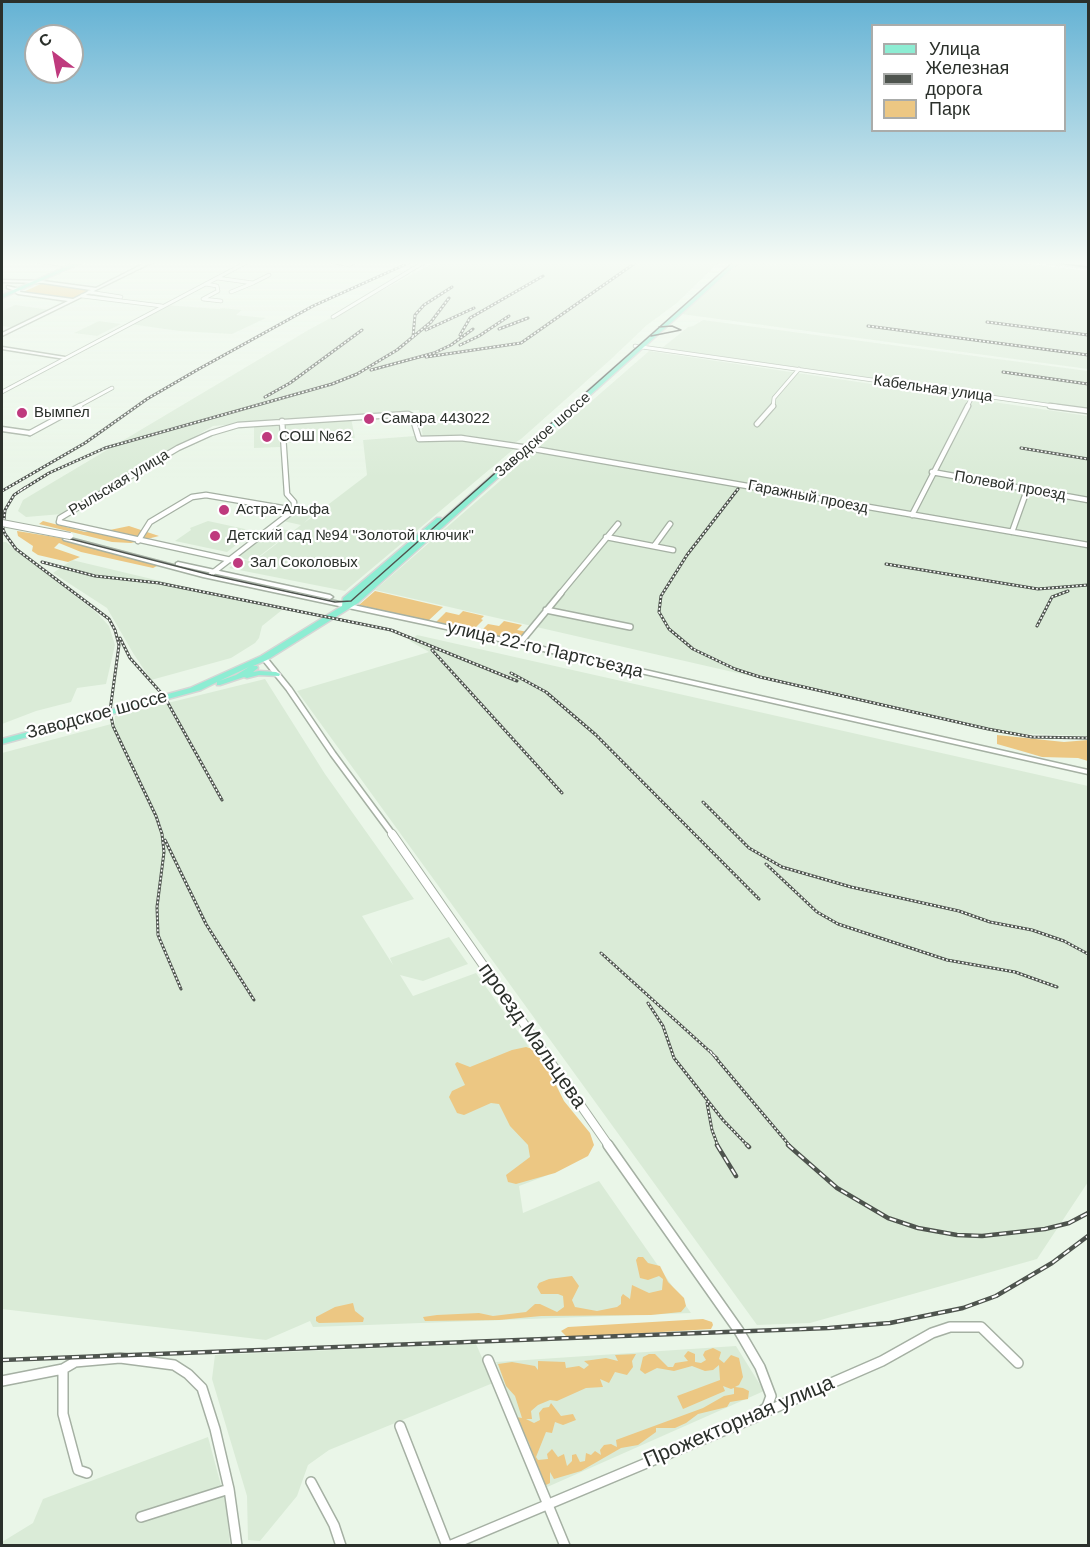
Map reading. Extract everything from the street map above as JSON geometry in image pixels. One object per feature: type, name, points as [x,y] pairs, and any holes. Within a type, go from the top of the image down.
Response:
[{"type":"main road","name":"Заводское шоссе","points":[[193,689],[264,658],[315,628],[346,603],[363,594],[443,519],[654,333]]},
{"type":"main road","name":"Заводское шоссе","points":[[2,742],[239,677],[261,664],[264,658]]},
{"type":"main road","points":[[239,677],[259,673],[276,674]]},
{"type":"street","points":[[2,392],[111,333]]},
{"type":"street","name":"Кабельная улица","points":[[639,346],[1089,411]]},
{"type":"street","points":[[2,348],[65,358]]},
{"type":"street","points":[[757,424],[773,408],[774,398],[799,369]]},
{"type":"street","points":[[2,429],[30,433],[112,388]]},
{"type":"street","points":[[912,514],[973,394]]},
{"type":"street","name":"Рыльская улица","points":[[231,561],[59,522],[60,518],[185,444],[227,428],[399,414],[412,416]]},
{"type":"street","name":"Гаражный проезд","points":[[412,416],[419,440],[461,438],[525,447],[1089,545]]},
{"type":"street","points":[[282,422],[287,494],[294,502],[294,510]]},
{"type":"street","name":"Полевой проезд","points":[[932,472],[1089,500]]},
{"type":"street","points":[[1012,532],[1027,490]]},
{"type":"street","points":[[138,541],[148,524],[192,497],[206,495],[294,510]]},
{"type":"street","points":[[209,577],[294,510]]},
{"type":"street","name":"улица 22-го Партсъезда","points":[[2,524],[216,571],[519,644],[1089,772]]},
{"type":"street","points":[[519,644],[618,524]]},
{"type":"street","points":[[654,546],[670,524]]},
{"type":"street","points":[[606,537],[673,550]]},
{"type":"street","name":"улица 22-го Партсъезда","points":[[68,538],[209,577],[346,603]]},
{"type":"street","points":[[546,610],[630,627]]},
{"type":"street","name":"проезд Мальцева","points":[[264,658],[289,689],[333,754],[417,869],[481,964],[739,1331],[760,1367],[771,1396],[767,1407],[753,1418]]},
{"type":"street","name":"Прожекторная улица","points":[[448,1545],[753,1418],[882,1361],[932,1333],[950,1327],[981,1327],[1018,1363]]},
{"type":"street","points":[[2,1381],[63,1369],[75,1362],[120,1358],[141,1358],[174,1365],[188,1374],[202,1388],[229,1489],[237,1545]]},
{"type":"street","points":[[488,1360],[565,1545]]},
{"type":"street","points":[[63,1369],[63,1413],[78,1470],[87,1473]]},
{"type":"street","points":[[400,1426],[448,1545]]},
{"type":"street","points":[[311,1482],[334,1525],[340,1545]]},
{"type":"street","points":[[141,1517],[229,1489]]},
{"type":"shaded area","points":[[75,333],[103,333],[97,336]]},
{"type":"shaded area","points":[[303,333],[638,333],[513,444],[466,435],[423,438],[419,410],[213,426],[62,514],[26,517],[18,511],[23,500]]},
{"type":"shaded area","points":[[680,333],[803,333],[1088,371],[1088,409],[662,348]]},
{"type":"shaded area","points":[[823,333],[1088,333],[1088,369]]},
{"type":"shaded area","points":[[649,351],[1088,416],[1088,736],[999,733],[375,590]]},
{"type":"shaded area","points":[[351,418],[355,438],[285,443],[283,423]]},
{"type":"shaded area","name":"СОШ №62","points":[[279,425],[280,447],[254,448],[254,427]]},
{"type":"shaded area","points":[[415,436],[419,442],[462,439],[515,448],[345,591],[229,568],[241,559],[253,562],[301,525],[283,521],[295,513],[313,514],[304,523],[367,475],[363,440]]},
{"type":"shaded area","name":"Детский сад №94 \"Золотой ключик\"","points":[[208,521],[254,531],[227,552],[175,541],[191,530],[190,528]]},
{"type":"shaded area","points":[[276,528],[292,531],[253,561],[236,557]]},
{"type":"shaded area","points":[[2,542],[6,542],[97,613],[109,626],[115,645],[106,684],[77,688],[71,702],[36,711],[2,724]]},
{"type":"shaded area","points":[[72,560],[282,610],[262,626],[255,643],[231,658],[151,680],[107,608],[53,573]]},
{"type":"shaded area","points":[[417,635],[1088,786],[1088,1182],[1037,1259],[810,1323],[757,1325],[297,691],[429,652],[410,641]]},
{"type":"shaded area","points":[[265,679],[325,774],[414,899],[362,916],[393,965],[390,958],[449,937],[468,964],[423,981],[400,975],[413,996],[476,973],[529,1047],[478,1067],[548,1175],[519,1186],[523,1213],[599,1181],[691,1313],[313,1327],[310,1321],[266,1340],[2,1309],[2,753],[115,723],[115,716]]},
{"type":"shaded area","points":[[476,1344],[493,1383],[329,1450],[308,1465],[297,1496],[260,1541],[248,1540],[247,1496],[212,1379],[215,1355]]},
{"type":"shaded area","points":[[736,1346],[764,1391],[545,1488],[496,1362]]},
{"type":"shaded area","points":[[208,1437],[226,1504],[230,1545],[2,1546],[2,1542],[33,1523],[43,1499]]},
{"type":"green space","points":[[43,521],[85,532],[129,526],[159,536],[131,543],[112,542],[39,524]]},
{"type":"green space","points":[[17,531],[61,538],[159,565],[153,568],[81,552],[59,543],[54,548],[80,557],[68,562],[38,555],[32,551],[33,546],[18,536]]},
{"type":"green space","points":[[375,591],[443,607],[428,621],[359,605]]},
{"type":"green space","points":[[463,611],[484,616],[481,619],[483,620],[473,630],[436,622],[446,612],[459,615]]},
{"type":"green space","points":[[504,621],[522,625],[517,630],[528,632],[520,641],[480,632],[488,624],[499,626]]},
{"type":"green space","points":[[997,735],[1064,742],[1088,740],[1088,761],[1078,758],[1042,757],[997,744]]},
{"type":"green space","points":[[526,1047],[533,1049],[548,1069],[564,1101],[590,1133],[594,1145],[588,1156],[555,1173],[516,1184],[508,1182],[506,1175],[530,1157],[528,1145],[510,1126],[499,1104],[491,1103],[464,1115],[457,1113],[449,1097],[452,1091],[465,1085],[455,1064],[457,1062],[470,1067],[512,1050]]},
{"type":"green space","points":[[638,1257],[643,1257],[648,1263],[660,1266],[668,1282],[684,1298],[686,1306],[681,1312],[651,1315],[541,1316],[499,1320],[425,1321],[423,1317],[479,1313],[493,1316],[526,1312],[535,1304],[557,1312],[564,1307],[563,1296],[541,1294],[537,1287],[539,1283],[549,1279],[572,1276],[579,1286],[572,1300],[575,1307],[597,1311],[617,1307],[621,1304],[623,1294],[630,1299],[632,1285],[649,1293],[662,1290],[663,1279],[659,1276],[648,1280],[640,1278],[636,1260]]},
{"type":"green space","points":[[353,1303],[355,1311],[364,1318],[363,1322],[319,1323],[316,1321],[316,1317],[335,1307]]},
{"type":"green space","points":[[703,1319],[712,1322],[711,1329],[581,1337],[567,1337],[561,1331],[568,1327]]},
{"type":"green space","points":[[713,1348],[721,1352],[719,1359],[724,1363],[731,1355],[739,1358],[743,1377],[739,1385],[735,1387],[749,1391],[748,1399],[730,1402],[727,1407],[698,1414],[675,1428],[656,1428],[656,1432],[638,1445],[621,1448],[581,1471],[554,1479],[550,1472],[550,1483],[544,1486],[529,1443],[516,1417],[522,1418],[515,1396],[506,1386],[498,1364],[512,1362],[535,1366],[538,1370],[538,1361],[565,1362],[566,1368],[579,1366],[584,1369],[589,1365],[584,1361],[606,1358],[618,1361],[615,1355],[636,1354],[632,1361],[633,1367],[627,1375],[615,1372],[609,1383],[600,1379],[603,1387],[586,1388],[557,1401],[550,1400],[538,1405],[531,1411],[532,1419],[526,1419],[534,1423],[540,1420],[539,1413],[551,1403],[561,1416],[573,1414],[576,1420],[563,1425],[555,1422],[552,1433],[546,1432],[536,1457],[538,1460],[548,1459],[547,1454],[552,1449],[558,1457],[564,1454],[567,1466],[572,1461],[572,1455],[576,1454],[580,1462],[585,1461],[586,1453],[591,1455],[595,1451],[601,1455],[600,1450],[604,1445],[611,1444],[617,1447],[616,1440],[734,1394],[734,1388],[723,1386],[725,1391],[683,1409],[677,1396],[720,1380],[719,1365],[713,1370],[705,1371],[692,1366],[674,1371],[657,1368],[645,1374],[640,1370],[643,1357],[649,1354],[655,1354],[668,1367],[673,1367],[675,1363],[688,1361],[684,1356],[688,1351],[695,1354],[695,1362],[701,1363],[706,1360],[703,1355],[705,1351]]},
{"type":"tram line","points":[[2,525],[67,538],[211,575],[335,602],[351,601],[653,333]]},
{"type":"tram line","points":[[651,336],[665,333]]},
{"type":"railway","points":[[2,491],[85,443],[147,399],[264,333]]},
{"type":"railway","points":[[265,397],[290,383],[358,333]]},
{"type":"railway","points":[[413,337],[417,333]]},
{"type":"railway","points":[[371,370],[434,353],[451,345],[467,333]]},
{"type":"railway","points":[[460,345],[483,333]]},
{"type":"railway","points":[[426,357],[521,343],[535,333]]},
{"type":"railway","points":[[923,333],[1088,355]]},
{"type":"railway","points":[[1074,333],[1088,335]]},
{"type":"railway","points":[[20,491],[49,473],[105,448],[332,384],[357,374],[397,350],[413,337]]},
{"type":"railway","points":[[1003,372],[1088,384]]},
{"type":"railway","points":[[1021,448],[1088,459]]},
{"type":"railway","points":[[20,491],[26,487]]},
{"type":"railway","points":[[738,489],[687,555],[661,596],[659,612],[669,629],[693,649],[735,669],[760,677],[988,729],[1032,737],[1088,738]]},
{"type":"railway","points":[[20,491],[14,495],[5,510],[3,529],[5,534],[16,549],[109,619],[115,630],[119,645],[110,711],[113,726],[156,816],[162,834],[164,852],[157,907],[158,935],[181,989]]},
{"type":"railway","points":[[42,562],[95,576],[159,583],[391,630],[517,681]]},
{"type":"railway","points":[[886,564],[1038,589],[1088,585]]},
{"type":"railway","points":[[1037,626],[1052,597],[1068,591]]},
{"type":"railway","points":[[120,638],[130,658],[164,696],[222,800]]},
{"type":"railway","points":[[432,650],[562,793]]},
{"type":"railway","points":[[511,673],[546,692],[596,735],[759,899]]},
{"type":"railway","points":[[703,802],[749,848],[782,867],[851,887],[959,911],[990,922],[1032,930],[1064,941],[1088,954]]},
{"type":"railway","points":[[165,840],[206,924],[254,1000]]},
{"type":"railway","points":[[766,864],[817,912],[838,924],[947,960],[1015,972],[1057,987]]},
{"type":"railway","points":[[601,953],[712,1054]]},
{"type":"railway","points":[[648,1003],[663,1026],[674,1058],[723,1120],[748,1146]]},
{"type":"railway","points":[[712,1054],[717,1058]]},
{"type":"railway","points":[[712,1054],[790,1146]]},
{"type":"railway","points":[[707,1103],[712,1130],[718,1146]]},
{"type":"railway","points":[[717,1145],[736,1176]]},
{"type":"railway","points":[[788,1145],[837,1188],[888,1218],[918,1228],[957,1235],[982,1236],[1045,1229],[1069,1223],[1088,1213]]},
{"type":"railway","points":[[2,1360],[829,1328],[890,1323],[963,1308],[996,1296],[1052,1263],[1088,1236]]},
{"type":"place","name":"Вымпел","points":[[22,413]]},
{"type":"place","name":"Самара 443022","points":[[369,419]]},
{"type":"place","name":"СОШ №62","points":[[267,437]]},
{"type":"place","name":"Астра-Альфа","points":[[224,510]]},
{"type":"place","name":"Детский сад №94 \"Золотой ключик\"","points":[[215,536]]},
{"type":"place","name":"Зал Соколовых","points":[[238,563]]}]
